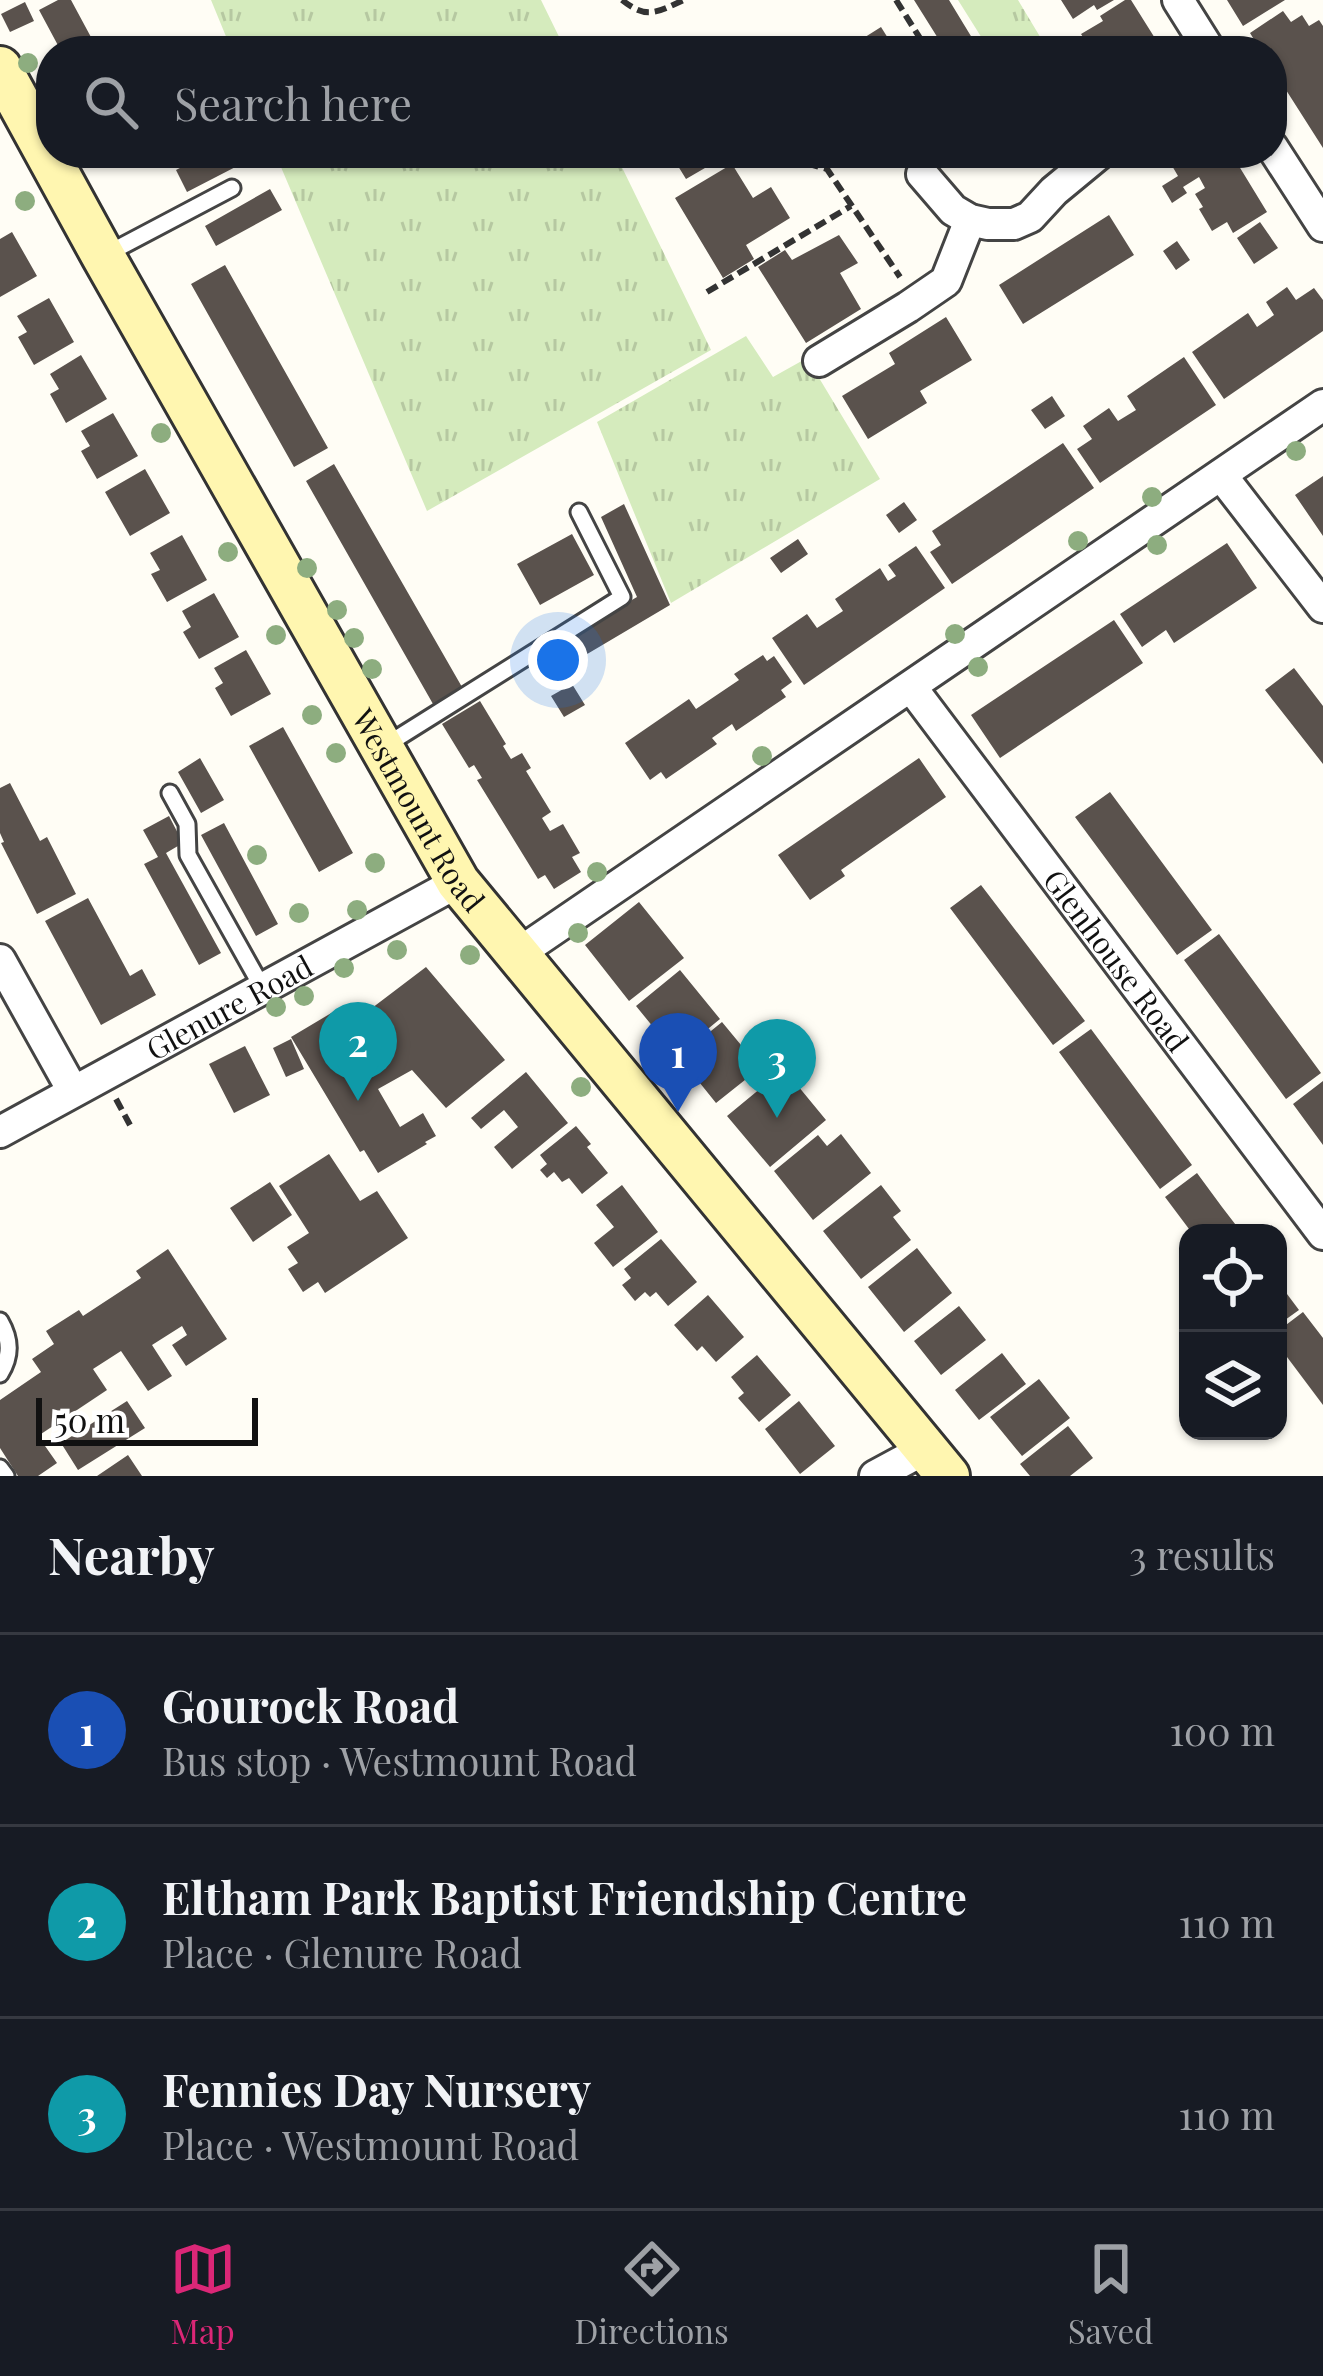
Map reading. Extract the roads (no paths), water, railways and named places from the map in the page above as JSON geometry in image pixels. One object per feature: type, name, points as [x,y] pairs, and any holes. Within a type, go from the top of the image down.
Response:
[{"type":"street","points":[[1178,0],[1201,36]]},
{"type":"street","name":"Westmount Road","points":[[0,68],[36,134]]},
{"type":"street","points":[[1287,164],[1314,194],[1323,226]]},
{"type":"street","name":"Westmount Road","points":[[55,168],[458,882],[937,1462]]},
{"type":"street","points":[[922,174],[953,211],[988,224],[1014,224],[1030,217],[1074,168]]},
{"type":"street","points":[[818,361],[946,281],[970,220]]},
{"type":"street","points":[[517,956],[1323,405]]},
{"type":"street","points":[[1221,476],[1323,608]]},
{"type":"street","name":"Glenhouse Road","points":[[910,687],[1323,1234]]},
{"type":"street","name":"Glenure Road","points":[[0,1132],[458,882]]},
{"type":"street","points":[[0,960],[74,1091]]},
{"type":"street","points":[[875,1476],[937,1462]]},
{"type":"lane","points":[[103,256],[232,188]]},
{"type":"lane","points":[[381,748],[622,597],[579,512]]},
{"type":"lane","points":[[170,793],[187,824],[188,854],[262,987]]},
{"type":"lane","points":[[0,1321],[10,1354],[0,1373]]},
{"type":"lane","points":[[0,1468],[6,1476]]},
{"type":"place","name":"Eltham Park Baptist Friendship Centre","points":[[358,1101]]},
{"type":"place","name":"Gourock Road","points":[[678,1112]]},
{"type":"place","name":"Fennies Day Nursery","points":[[777,1118]]}]
